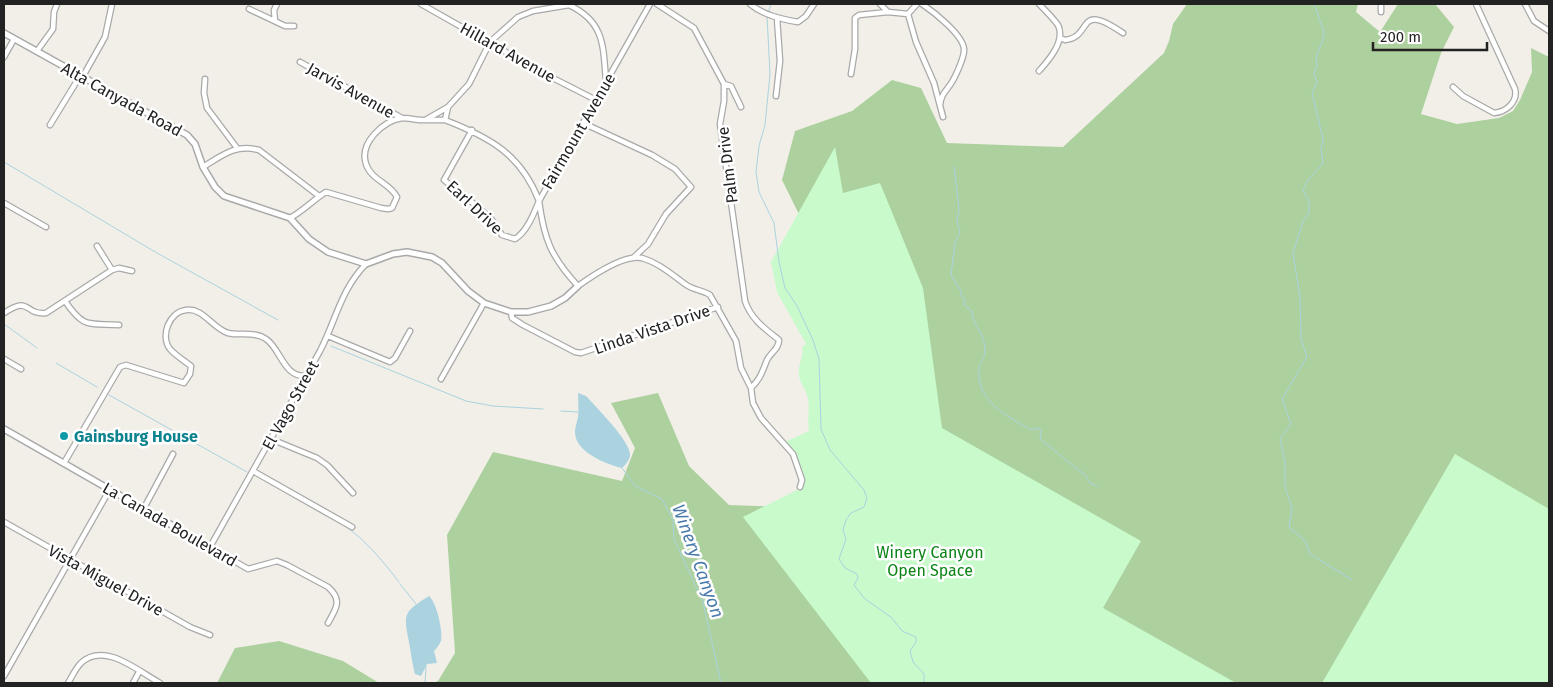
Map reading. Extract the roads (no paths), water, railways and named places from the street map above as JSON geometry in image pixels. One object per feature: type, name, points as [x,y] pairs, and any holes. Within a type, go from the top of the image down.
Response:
[{"type":"street","points":[[37,51],[53,29],[54,12],[57,4]]},
{"type":"street","points":[[50,126],[105,37],[112,4]]},
{"type":"street","points":[[275,21],[274,10],[276,4]]},
{"type":"street","name":"Hillard Avenue","points":[[421,4],[543,73],[596,100]]},
{"type":"street","name":"Fairmount Avenue","points":[[578,286],[567,274],[551,250],[545,236],[539,201],[650,4]]},
{"type":"street","points":[[657,4],[694,28],[724,84],[731,86],[741,107]]},
{"type":"street","points":[[753,5],[775,17],[798,22],[806,16],[814,4]]},
{"type":"street","points":[[880,4],[888,12]]},
{"type":"street","points":[[908,14],[917,4]]},
{"type":"street","points":[[922,4],[938,15],[964,46],[964,54],[951,84],[941,96],[940,105]]},
{"type":"street","points":[[1039,4],[1058,25],[1060,38],[1046,64],[1039,71]]},
{"type":"street","points":[[1381,4],[1381,12]]},
{"type":"street","points":[[1453,87],[1463,96],[1494,113],[1504,110],[1516,98],[1515,89],[1476,4]]},
{"type":"street","points":[[1525,4],[1534,21],[1549,31]]},
{"type":"street","points":[[424,120],[448,107],[469,84],[490,42],[518,17],[533,12],[569,5],[588,16],[603,41],[606,83]]},
{"type":"street","points":[[249,9],[285,26],[294,26]]},
{"type":"street","points":[[851,74],[855,49],[855,18],[859,15],[888,12],[908,14]]},
{"type":"street","points":[[908,14],[916,42],[934,83],[943,117]]},
{"type":"street","points":[[1060,38],[1065,40],[1074,37],[1093,16],[1108,21],[1123,33]]},
{"type":"street","points":[[775,17],[780,65],[776,96]]},
{"type":"street","name":"Alta Canyada Road","points":[[4,32],[187,135],[195,144],[203,167],[215,187],[224,196],[290,218],[309,239],[328,252],[366,264]]},
{"type":"street","points":[[4,57],[14,39]]},
{"type":"street","name":"Jarvis Avenue","points":[[300,62],[402,118]]},
{"type":"street","points":[[205,79],[204,93],[207,108],[237,148]]},
{"type":"street","name":"Palm Drive","points":[[724,84],[724,101],[720,124],[745,300],[748,311],[756,322],[779,340],[776,350],[768,358],[760,379],[751,388]]},
{"type":"street","points":[[444,120],[448,107]]},
{"type":"street","points":[[290,218],[326,192],[381,208],[392,208],[397,197],[393,190],[371,173],[366,164],[365,150],[378,130],[402,118],[444,120],[472,130],[487,138],[509,155],[521,168],[539,201]]},
{"type":"street","points":[[583,123],[652,155],[675,169],[690,187],[666,214],[648,244],[634,258]]},
{"type":"street","name":"Earl Drive","points":[[472,130],[444,180],[492,220],[502,235],[515,239],[521,234],[539,201]]},
{"type":"street","points":[[203,167],[237,148],[250,147],[259,150],[319,196]]},
{"type":"street","points":[[4,203],[46,227]]},
{"type":"street","points":[[97,246],[112,270]]},
{"type":"street","points":[[366,264],[393,254],[406,252],[432,257],[442,263],[468,291],[484,303],[511,312],[528,312],[551,306],[565,298],[578,286],[599,272],[634,258],[640,258],[664,268],[692,288],[706,292],[718,307],[736,342],[741,368],[751,388],[753,403],[761,418],[793,454],[802,480],[800,487]]},
{"type":"street","name":"El Vago Street","points":[[210,547],[328,336],[343,296],[354,275],[366,264]]},
{"type":"street","points":[[4,313],[19,305],[24,305],[37,313],[46,313],[112,270],[119,268],[132,271]]},
{"type":"street","points":[[66,301],[75,315],[83,322],[119,325]]},
{"type":"street","points":[[441,379],[484,303]]},
{"type":"street","name":"Linda Vista Drive","points":[[511,312],[512,318],[523,325],[575,352],[581,353],[718,307]]},
{"type":"street","points":[[64,463],[120,367],[126,365],[184,384],[190,374],[191,366],[170,349],[166,338],[167,325],[174,316],[185,310],[196,310],[227,333],[248,333],[266,339],[292,372],[298,376],[306,376]]},
{"type":"street","points":[[328,336],[390,362],[395,358],[410,331]]},
{"type":"street","points":[[4,359],[21,369]]},
{"type":"street","name":"La Canada Boulevard","points":[[4,429],[248,569],[273,561],[287,565],[328,587],[337,598],[335,610],[328,623]]},
{"type":"street","points":[[271,438],[317,458],[327,465],[353,493]]},
{"type":"street","points":[[144,508],[173,454]]},
{"type":"street","points":[[253,471],[352,527]]},
{"type":"street","points":[[4,676],[110,489]]},
{"type":"street","name":"Vista Miguel Drive","points":[[4,522],[190,627],[210,635]]},
{"type":"street","points":[[68,683],[81,664],[89,657],[96,655],[109,655],[160,683]]},
{"type":"street","points":[[132,683],[139,672]]},
{"type":"water","points":[[578,393],[586,396],[625,442],[630,455],[622,468],[592,456],[580,446],[575,432],[578,414]]},
{"type":"water","points":[[429,596],[435,605],[439,617],[441,641],[434,651],[437,663],[427,664],[421,676],[415,674],[406,619],[407,614],[414,606]]},
{"type":"waterway","points":[[771,4],[767,16],[770,74],[765,125],[759,146],[756,172],[759,192],[774,223],[779,262],[785,288],[797,306],[813,340],[819,359],[821,429],[830,450],[864,490],[867,498],[864,507],[851,513],[846,520],[843,530],[846,539],[839,559],[845,568],[857,574],[858,578],[854,585],[864,598],[892,618],[902,631],[916,637],[916,642],[910,651],[913,662],[924,674],[924,683]]},
{"type":"waterway","points":[[1314,4],[1324,32],[1316,57],[1317,65],[1314,73],[1317,82],[1312,93],[1323,139],[1321,150],[1323,163],[1308,180],[1303,190],[1309,201],[1309,213],[1303,221],[1293,253],[1300,297],[1301,339],[1307,357],[1282,399],[1291,424],[1280,439],[1285,463],[1285,487],[1292,508],[1289,527],[1305,541],[1310,554],[1352,580]]},
{"type":"waterway","points":[[4,162],[157,253],[278,320]]},
{"type":"waterway","points":[[954,167],[959,209],[957,221],[960,232],[955,243],[951,275],[961,291],[961,296],[965,299],[964,304],[972,312],[984,340],[985,354],[979,370],[983,391],[995,407],[1003,413],[1031,430],[1038,428],[1041,430],[1040,438],[1086,476],[1090,483],[1097,486]]},
{"type":"waterway","points":[[4,324],[37,348]]},
{"type":"waterway","points":[[331,346],[466,401],[493,406],[543,409]]},
{"type":"waterway","points":[[56,363],[97,387]]},
{"type":"waterway","points":[[109,395],[247,472]]},
{"type":"waterway","points":[[561,411],[578,412]]},
{"type":"waterway","name":"Winery Canyon","points":[[622,468],[635,486],[662,499],[673,520],[674,539],[703,602],[721,683]]},
{"type":"waterway","points":[[254,475],[267,481]]},
{"type":"waterway","points":[[342,524],[366,543],[399,582]]},
{"type":"waterway","points":[[400,584],[416,604]]},
{"type":"waterway","points":[[425,683],[426,666]]},
{"type":"place","name":"Gainsburg House","points":[[64,436]]},
{"type":"park label","name":"Winery Canyon Open Space","points":[[930,561]]}]
